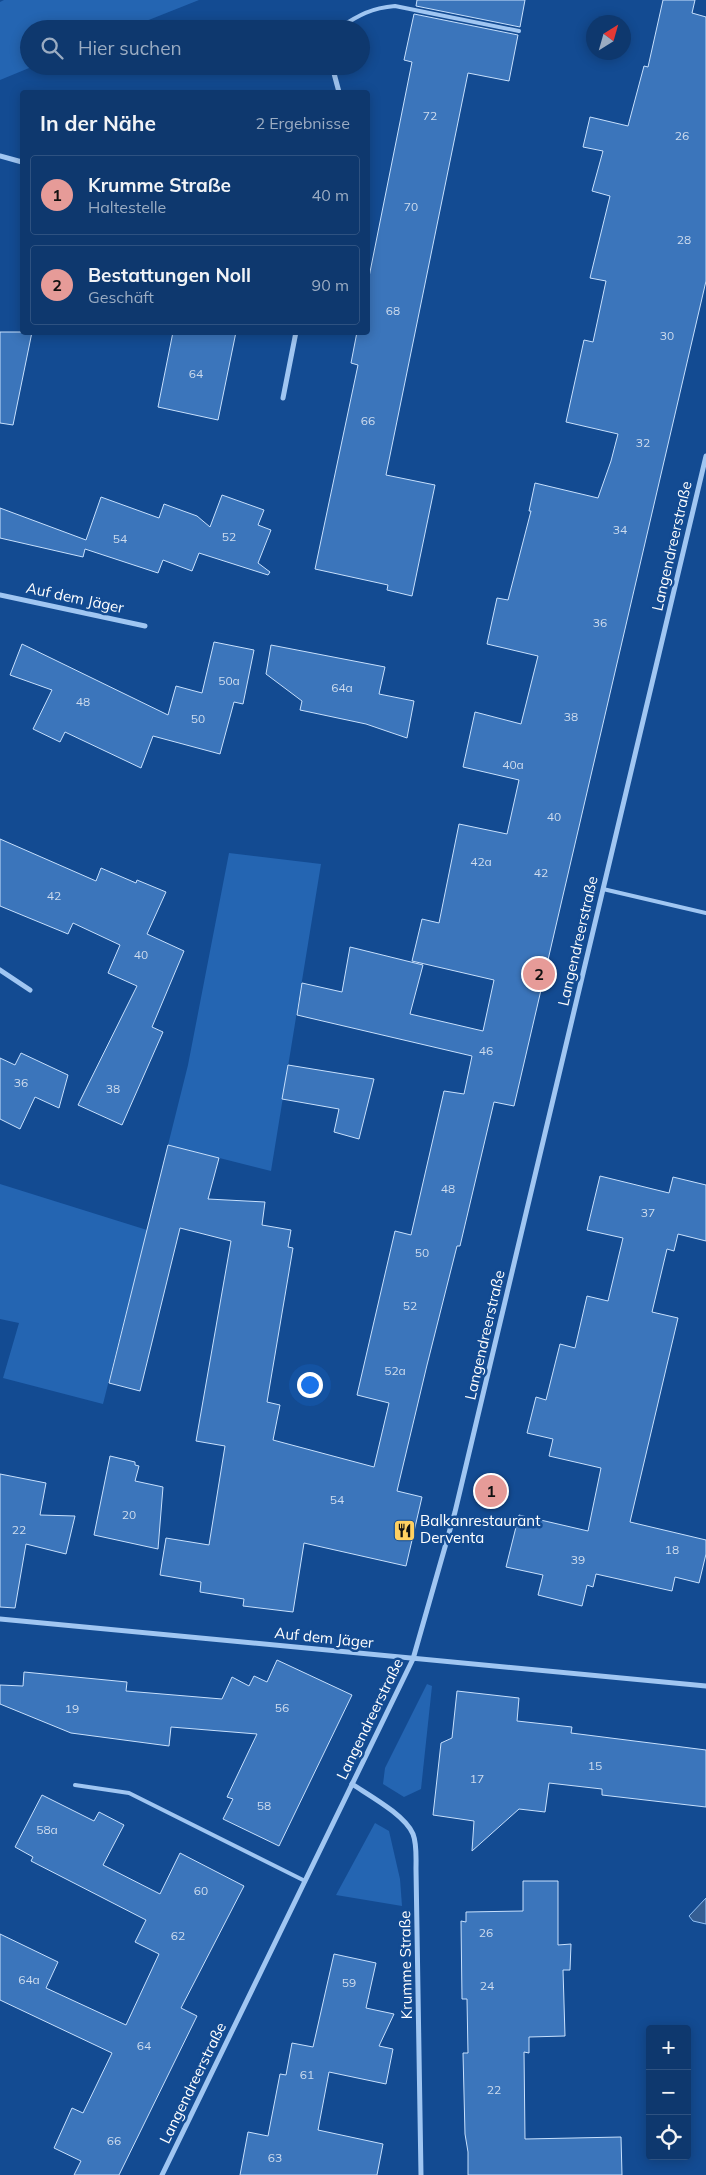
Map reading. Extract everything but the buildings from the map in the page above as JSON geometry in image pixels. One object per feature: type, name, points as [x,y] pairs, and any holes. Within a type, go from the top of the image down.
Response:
[{"type":"street","points":[[335,75],[339,90]]},
{"type":"street","points":[[0,156],[20,161]]},
{"type":"street","points":[[283,398],[295,335]]},
{"type":"street","name":"Langendreerstraße","points":[[162,2175],[413,1659],[455,1512],[706,456]]},
{"type":"street","name":"Auf dem Jäger","points":[[0,595],[145,626]]},
{"type":"street","points":[[0,970],[30,990]]},
{"type":"street","name":"Auf dem Jäger","points":[[0,1619],[706,1686]]},
{"type":"street","name":"Krumme Straße","points":[[352,1784],[393,1812],[413,1834],[416,1870],[421,2175]]},
{"type":"lane","points":[[351,20],[376,7],[396,6],[519,31]]},
{"type":"lane","points":[[603,889],[706,913]]},
{"type":"lane","points":[[75,1785],[129,1793],[305,1881]]},
{"type":"shaded area","points":[[4,0],[199,0],[149,20],[20,20],[20,72],[0,80],[0,2]]},
{"type":"shaded area","points":[[229,853],[321,864],[271,1171],[168,1145],[188,1065]]},
{"type":"shaded area","points":[[0,1184],[147,1230],[103,1404],[3,1378],[19,1323],[0,1319]]},
{"type":"shaded area","points":[[427,1684],[432,1686],[421,1789],[404,1797],[383,1784],[385,1768]]},
{"type":"shaded area","points":[[375,1823],[389,1831],[400,1879],[402,1906],[336,1895]]},
{"type":"shaded area","points":[[706,1898],[706,1924],[693,1921],[689,1916]]},
{"type":"place","name":"Bestattungen Noll","points":[[539,974]]},
{"type":"place","name":"Krumme Straße","points":[[491,1491]]},
{"type":"place","name":"Balkanrestaurant Derventa","points":[[404,1530]]}]
